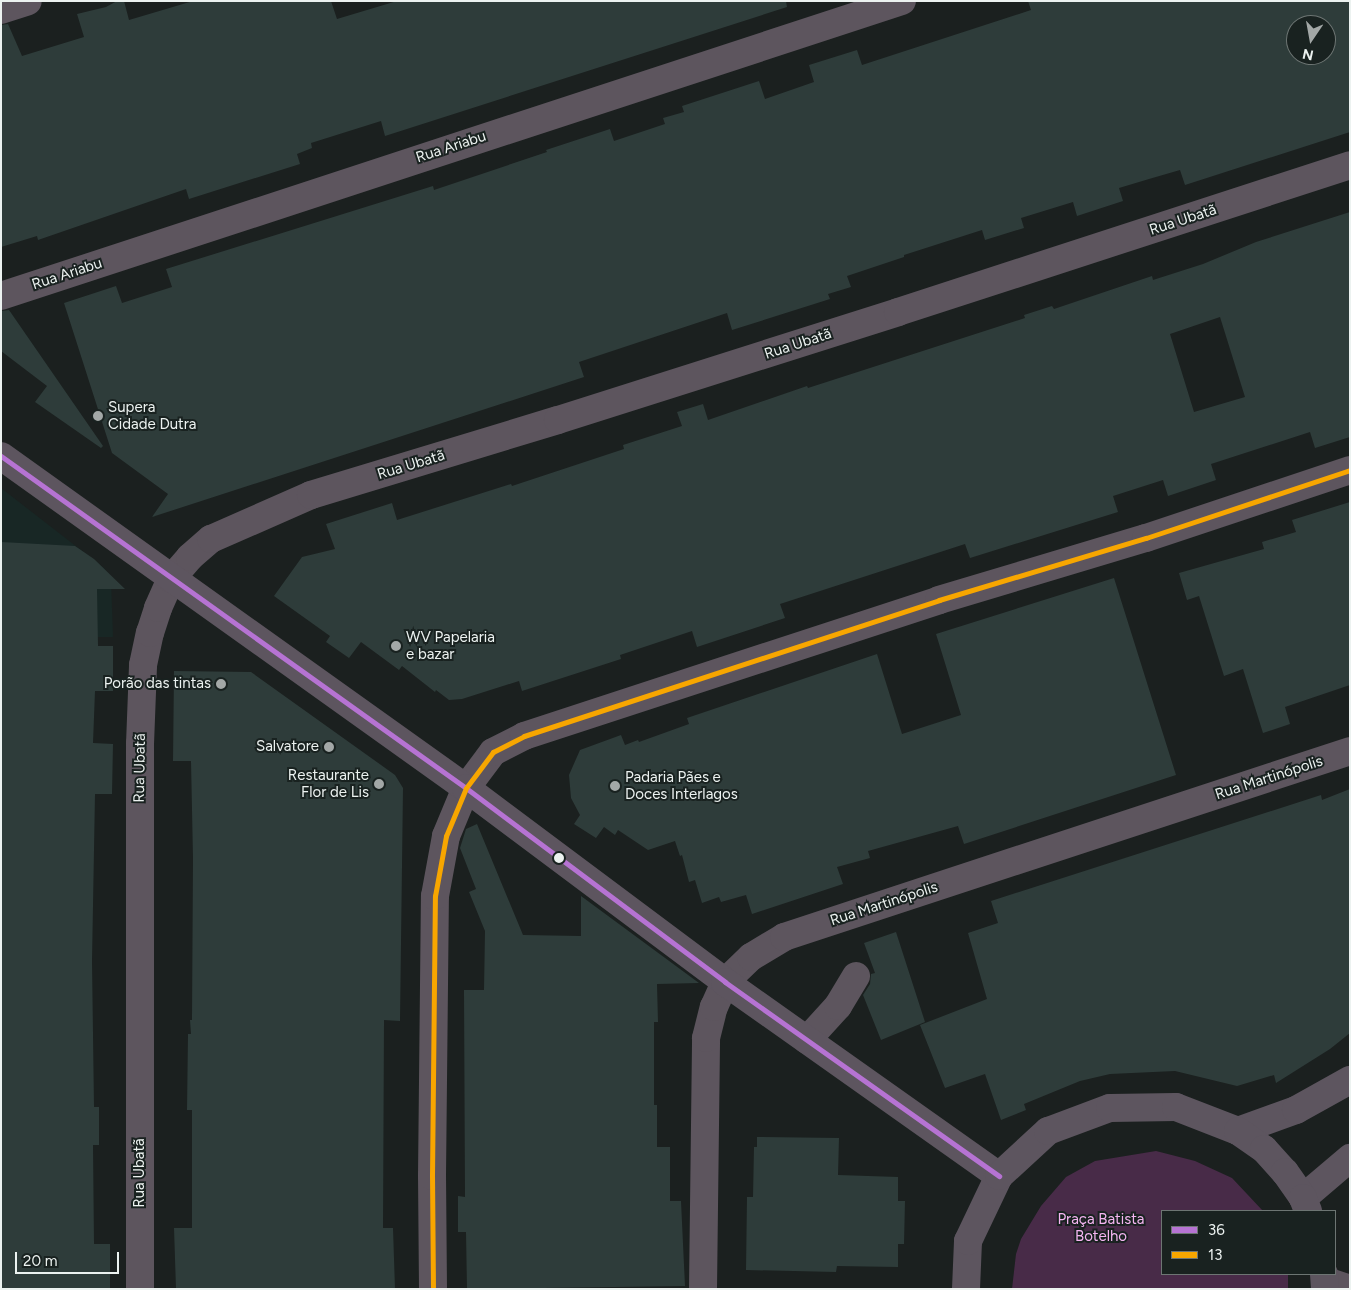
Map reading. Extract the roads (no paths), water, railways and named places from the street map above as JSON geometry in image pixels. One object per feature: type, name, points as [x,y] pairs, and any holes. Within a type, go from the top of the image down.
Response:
[{"type":"main road","points":[[1,456],[466,788],[725,982],[999,1176]]},
{"type":"main road","points":[[1238,1131],[1296,1110],[1350,1080]]},
{"type":"main road","points":[[966,1289],[968,1241],[999,1176],[1048,1131],[1110,1108],[1176,1107],[1238,1131],[1269,1155],[1285,1172],[1306,1205],[1350,1158]]},
{"type":"street","points":[[1,10],[28,1]]},
{"type":"street","name":"Rua Ariabu","points":[[1,296],[902,1]]},
{"type":"street","name":"Rua Ubatã","points":[[140,1289],[140,744],[143,665],[150,633],[171,579],[190,557],[211,539],[311,495],[558,420],[1350,165]]},
{"type":"street","points":[[434,1289],[432,1156],[434,896],[446,836],[466,788],[493,752],[524,736],[938,600],[1146,538],[1350,470]]},
{"type":"street","name":"Rua Martinópolis","points":[[703,1289],[706,1038],[714,1007],[725,982],[751,958],[784,937],[1350,752]]},
{"type":"street","points":[[807,1040],[838,1006],[856,976]]},
{"type":"place","name":"Supera Cidade Dutra","points":[[98,416]]},
{"type":"place","name":"WV Papelaria e bazar","points":[[396,646]]},
{"type":"place","name":"Porão das tintas","points":[[221,684]]},
{"type":"place","name":"Salvatore","points":[[329,747]]},
{"type":"place","name":"Restaurante Flor de Lis","points":[[379,784]]},
{"type":"place","name":"Padaria Pães e Doces Interlagos","points":[[615,786]]},
{"type":"park label","name":"Praça Batista Botelho","points":[[1101,1228]]}]
